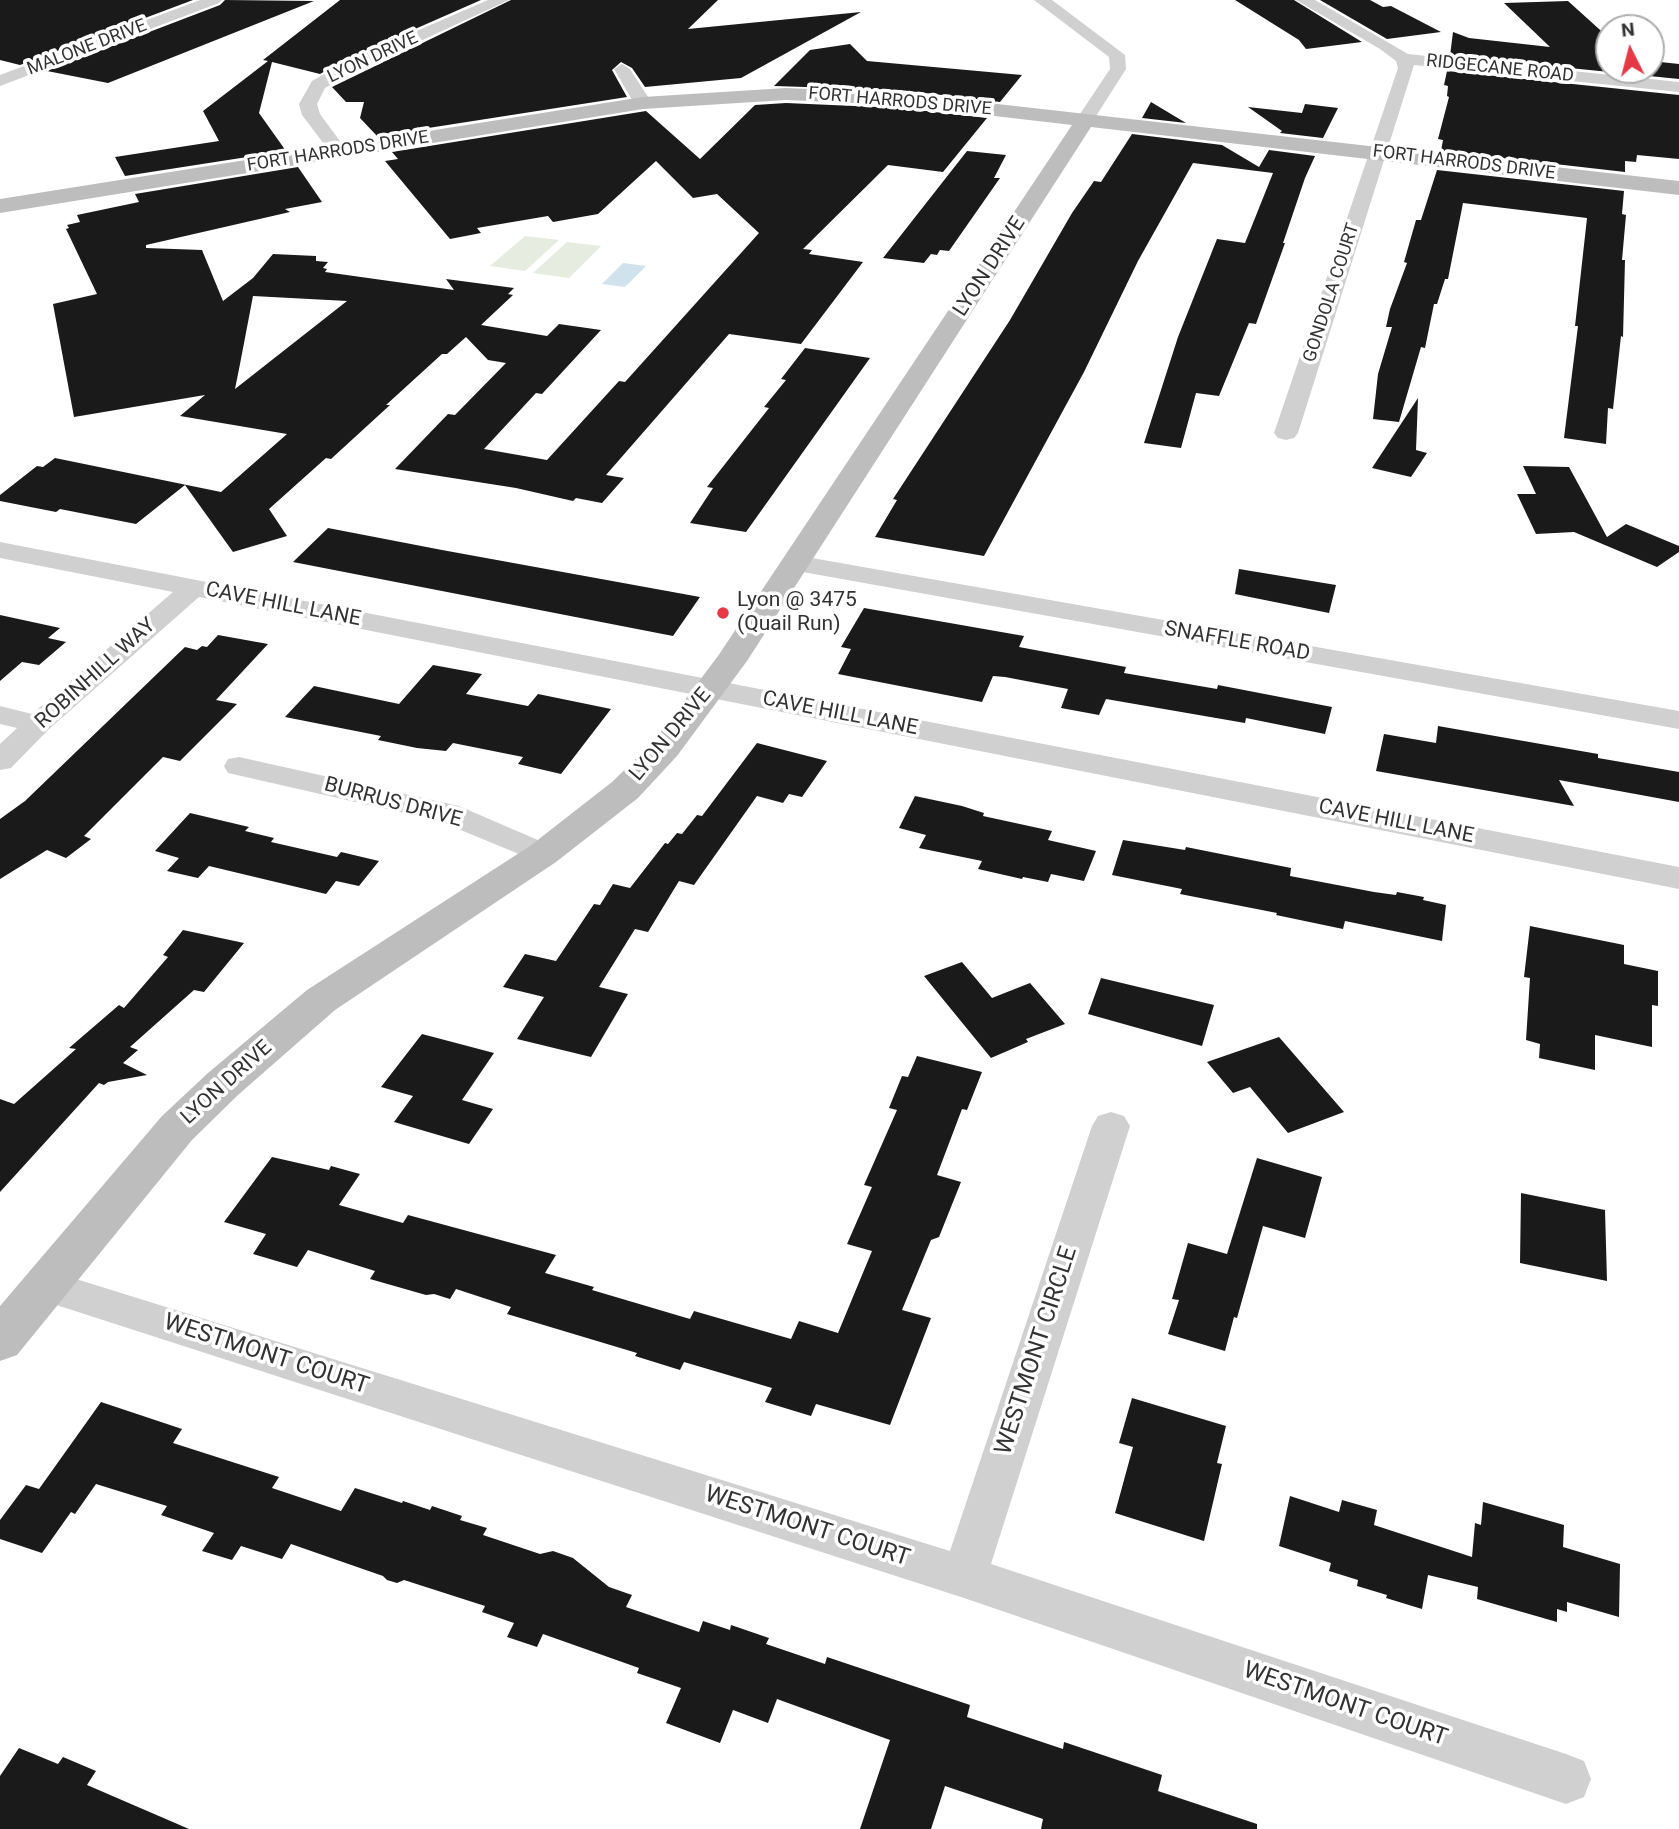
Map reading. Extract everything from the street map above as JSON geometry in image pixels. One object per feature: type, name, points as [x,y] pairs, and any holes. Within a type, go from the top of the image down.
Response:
[{"type":"street","name":"MALONE DRIVE","points":[[0,81],[214,0]]},
{"type":"street","name":"LYON DRIVE","points":[[340,152],[311,115],[308,104],[317,85],[356,64],[500,0]]},
{"type":"street","name":"LYON DRIVE","points":[[0,1341],[177,1128],[223,1084],[321,1000],[543,854],[625,790],[665,749],[795,563],[1118,69],[1117,55],[1042,0]]},
{"type":"street","points":[[1304,0],[1404,59]]},
{"type":"street","name":"RIDGECANE ROAD","points":[[1404,59],[1679,87]]},
{"type":"street","name":"GONDOLA COURT","points":[[1286,433],[1406,68],[1404,59]]},
{"type":"street","points":[[621,69],[643,103]]},
{"type":"street","name":"FORT HARRODS DRIVE","points":[[0,206],[643,103],[754,94],[859,95],[1679,188]]},
{"type":"street","name":"CAVE HILL LANE","points":[[0,550],[1679,878]]},
{"type":"street","name":"SNAFFLE ROAD","points":[[795,563],[1679,720]]},
{"type":"street","name":"ROBINHILL WAY","points":[[0,761],[38,724],[193,588]]},
{"type":"street","points":[[0,715],[38,724]]},
{"type":"street","name":"BURRUS DRIVE","points":[[239,766],[448,813],[543,854]]},
{"type":"street","name":"WESTMONT CIRCLE","points":[[964,1577],[1111,1126]]},
{"type":"street","name":"WESTMONT COURT","points":[[44,1285],[964,1577],[1566,1779]]},
{"type":"shaded area","points":[[525,236],[559,240],[525,271],[490,266]]},
{"type":"shaded area","points":[[567,242],[601,246],[569,278],[533,273]]},
{"type":"water","points":[[623,263],[646,266],[625,287],[602,284]]},
{"type":"building","points":[[0,0],[193,0],[20,65],[0,60]]},
{"type":"building","points":[[225,0],[314,1],[108,83],[47,71],[220,5]]},
{"type":"building","points":[[340,0],[481,0],[349,58],[320,74],[272,62],[259,113],[286,151],[125,176],[115,157],[219,141],[203,111]]},
{"type":"building","points":[[511,0],[718,0],[688,29],[861,12],[741,78],[645,87],[632,68],[621,62],[612,70],[627,97],[377,136],[360,118],[364,102],[346,102],[332,87]]},
{"type":"building","points":[[1235,0],[1294,0],[1362,42],[1306,49],[1299,40]]},
{"type":"building","points":[[1320,0],[1370,0],[1383,7],[1391,6],[1441,32],[1387,39]]},
{"type":"building","points":[[1568,1],[1595,25],[1595,71],[1450,56],[1453,32],[1469,38],[1550,47],[1504,3]]},
{"type":"building","points":[[850,44],[867,61],[1022,75],[1000,102],[900,90],[774,86],[810,50]]},
{"type":"building","points":[[1665,62],[1679,64],[1679,79],[1665,78]]},
{"type":"building","points":[[1447,71],[1679,95],[1679,159],[1637,155],[1636,162],[1625,161],[1625,172],[1441,151],[1443,140],[1438,139],[1449,97],[1448,86],[1444,85]]},
{"type":"building","points":[[1151,102],[1186,123],[1142,118]]},
{"type":"building","points":[[786,103],[900,108],[987,118],[943,172],[888,165],[803,249],[812,250],[809,254],[863,262],[801,344],[729,334],[606,475],[624,478],[602,503],[576,498],[573,501],[516,488],[395,469],[448,414],[455,415],[506,363],[488,360],[466,337],[447,354],[442,354],[331,459],[326,458],[269,509],[287,536],[233,552],[185,485],[136,524],[60,509],[56,512],[0,501],[0,495],[37,466],[43,467],[55,458],[221,492],[287,434],[180,416],[205,395],[74,417],[53,304],[97,294],[66,229],[69,228],[67,225],[80,222],[77,215],[139,202],[135,194],[298,167],[322,202],[285,209],[290,212],[146,245],[146,248],[202,250],[223,301],[253,278],[273,254],[316,256],[316,261],[328,262],[323,268],[327,269],[325,272],[454,290],[446,279],[514,288],[508,294],[513,295],[481,325],[547,336],[559,324],[601,330],[542,394],[536,393],[484,449],[547,460],[619,381],[625,382],[759,233],[717,194],[693,198],[656,161],[598,214],[553,222],[548,216],[477,228],[481,233],[450,239],[385,161],[398,159],[392,152],[646,111],[700,159],[755,105]],"holes":[[[253,296],[347,301],[235,389]]]},
{"type":"building","points":[[1305,104],[1338,108],[1323,138],[1280,133],[1282,131],[1248,107],[1302,113]]},
{"type":"building","points":[[1132,134],[1222,145],[1259,167],[1269,150],[1315,156],[1305,178],[1256,324],[1249,323],[1219,396],[1196,393],[1181,448],[1144,443],[1178,337],[1217,239],[1245,243],[1273,173],[1193,163],[1138,261],[1084,372],[984,556],[875,537],[897,500],[893,499],[1010,320],[1072,213],[1094,181],[1101,182]]},
{"type":"building","points":[[967,151],[1006,155],[994,178],[1000,178],[949,251],[940,250],[937,255],[931,254],[924,263],[883,258]]},
{"type":"building","points":[[1437,170],[1624,191],[1622,214],[1626,215],[1622,260],[1625,260],[1623,337],[1621,336],[1613,409],[1608,408],[1606,444],[1564,438],[1578,326],[1575,326],[1587,218],[1463,203],[1448,279],[1445,279],[1437,304],[1434,304],[1425,348],[1421,347],[1399,422],[1373,419],[1378,374],[1392,327],[1386,327],[1390,309],[1407,263],[1404,262],[1416,220],[1421,220]]},
{"type":"building","points":[[805,348],[870,358],[746,532],[690,523],[713,488],[707,487],[769,408],[764,407],[786,380],[781,379]]},
{"type":"building","points":[[1418,398],[1416,450],[1427,453],[1411,477],[1372,468]]},
{"type":"building","points":[[1523,466],[1569,467],[1607,537],[1626,524],[1679,546],[1679,552],[1657,567],[1574,532],[1536,534],[1517,494],[1536,494]]},
{"type":"building","points":[[328,528],[700,597],[673,636],[293,562]]},
{"type":"building","points":[[1239,569],[1336,585],[1329,613],[1235,594]]},
{"type":"building","points":[[864,608],[1024,636],[1019,647],[1126,667],[1124,673],[1217,689],[1218,685],[1332,707],[1325,734],[1246,718],[1245,723],[1106,699],[1099,715],[1061,708],[1068,689],[1005,677],[993,676],[982,702],[838,674],[851,649],[841,647]]},
{"type":"building","points":[[0,615],[60,628],[48,638],[66,642],[39,665],[22,662],[0,681]]},
{"type":"building","points":[[218,635],[268,644],[216,700],[237,704],[180,761],[163,757],[84,836],[91,839],[66,858],[47,850],[0,879],[0,819],[25,801],[185,647],[197,650],[202,646],[207,647]]},
{"type":"building","points":[[433,665],[482,674],[466,694],[528,706],[538,694],[611,709],[561,774],[518,764],[523,757],[453,743],[446,751],[417,748],[378,740],[381,736],[285,717],[314,686],[399,704]]},
{"type":"building","points":[[1438,726],[1598,754],[1598,758],[1679,772],[1679,802],[1559,780],[1574,806],[1376,771],[1384,734],[1436,743]]},
{"type":"building","points":[[757,743],[827,761],[802,797],[789,794],[783,803],[757,796],[694,885],[679,881],[648,932],[635,929],[599,987],[628,994],[591,1057],[517,1039],[544,997],[503,987],[525,954],[556,961],[594,904],[600,905],[613,884],[630,888],[665,843],[668,844],[677,833],[682,834],[697,815],[702,816]]},
{"type":"building","points":[[915,796],[962,806],[984,813],[983,816],[1052,831],[1048,840],[1096,851],[1084,881],[1051,874],[1048,882],[1023,877],[1022,879],[978,869],[982,861],[919,848],[926,835],[899,828]]},
{"type":"building","points":[[190,813],[249,827],[245,831],[274,838],[271,842],[337,857],[341,852],[379,861],[359,886],[336,881],[326,894],[209,866],[198,878],[167,871],[179,858],[155,851]]},
{"type":"building","points":[[1123,840],[1185,850],[1186,847],[1291,868],[1290,876],[1374,892],[1396,895],[1397,892],[1424,897],[1423,900],[1446,905],[1442,941],[1345,921],[1343,929],[1180,894],[1182,889],[1112,875]]},
{"type":"building","points":[[1530,926],[1624,945],[1624,964],[1658,971],[1658,1006],[1652,1005],[1652,1047],[1595,1035],[1595,1070],[1539,1058],[1540,1044],[1526,1040],[1530,978],[1524,977]]},
{"type":"building","points":[[183,930],[244,943],[204,992],[194,990],[130,1047],[138,1050],[123,1063],[147,1075],[104,1085],[99,1083],[0,1192],[0,1099],[14,1104],[76,1049],[69,1048],[119,1005],[124,1008],[168,957],[163,955]]},
{"type":"building","points":[[962,962],[992,998],[1030,983],[1065,1024],[1026,1039],[1028,1042],[991,1058],[924,976]]},
{"type":"building","points":[[1101,978],[1214,1005],[1202,1046],[1088,1014]]},
{"type":"building","points":[[422,1034],[494,1053],[462,1100],[493,1109],[469,1144],[394,1122],[413,1096],[381,1087]]},
{"type":"building","points":[[1279,1037],[1344,1112],[1288,1133],[1250,1087],[1233,1093],[1207,1062]]},
{"type":"building","points":[[917,1056],[982,1072],[967,1110],[962,1109],[937,1175],[961,1182],[939,1237],[931,1240],[902,1310],[931,1318],[890,1425],[816,1404],[811,1416],[765,1402],[772,1388],[684,1362],[680,1370],[635,1356],[637,1353],[507,1314],[511,1307],[456,1289],[450,1299],[434,1294],[426,1295],[370,1279],[375,1271],[308,1250],[297,1267],[253,1254],[266,1234],[224,1222],[272,1157],[329,1170],[331,1166],[360,1174],[339,1205],[403,1223],[408,1215],[556,1255],[545,1273],[594,1287],[592,1290],[690,1319],[694,1311],[791,1339],[799,1321],[838,1333],[872,1251],[847,1244],[872,1187],[864,1185],[897,1110],[889,1108],[902,1076],[908,1077]]},
{"type":"building","points":[[1257,1158],[1322,1177],[1305,1238],[1263,1226],[1225,1351],[1168,1334],[1179,1300],[1172,1299],[1188,1243],[1227,1254]]},
{"type":"building","points":[[1521,1193],[1605,1210],[1607,1281],[1520,1263]]},
{"type":"building","points":[[1132,1398],[1226,1426],[1217,1463],[1222,1464],[1204,1541],[1115,1513],[1133,1447],[1119,1443]]},
{"type":"building","points":[[101,1402],[182,1429],[173,1443],[279,1477],[272,1488],[341,1511],[355,1488],[402,1503],[403,1501],[430,1510],[432,1506],[462,1516],[460,1520],[487,1528],[483,1535],[540,1554],[553,1551],[573,1558],[609,1587],[632,1595],[626,1607],[699,1632],[703,1621],[730,1630],[731,1625],[769,1638],[766,1644],[825,1664],[827,1657],[970,1705],[967,1717],[1063,1749],[1064,1742],[1162,1775],[1158,1791],[1257,1824],[1257,1829],[1041,1829],[1043,1819],[945,1786],[931,1829],[860,1829],[890,1740],[777,1699],[768,1723],[733,1710],[720,1743],[666,1723],[681,1688],[637,1673],[639,1668],[543,1634],[537,1647],[507,1637],[514,1623],[482,1612],[485,1606],[404,1580],[397,1583],[387,1580],[383,1576],[291,1544],[282,1559],[241,1546],[232,1560],[202,1551],[214,1533],[161,1515],[167,1506],[96,1484],[75,1514],[71,1512],[42,1553],[0,1539],[0,1520],[26,1485],[39,1489]]},
{"type":"building","points":[[1290,1496],[1339,1512],[1342,1500],[1377,1510],[1374,1525],[1472,1557],[1475,1523],[1481,1525],[1483,1502],[1564,1525],[1563,1547],[1620,1564],[1619,1617],[1567,1602],[1567,1612],[1557,1609],[1557,1622],[1477,1599],[1478,1587],[1428,1575],[1422,1609],[1386,1598],[1387,1595],[1357,1586],[1358,1580],[1329,1571],[1331,1563],[1279,1546]]},
{"type":"building","points":[[19,1748],[58,1764],[63,1757],[96,1771],[87,1785],[189,1829],[0,1829],[0,1776]]},
{"type":"place","name":"Lyon @ 3475 (Quail Run)","points":[[723,613]]}]
